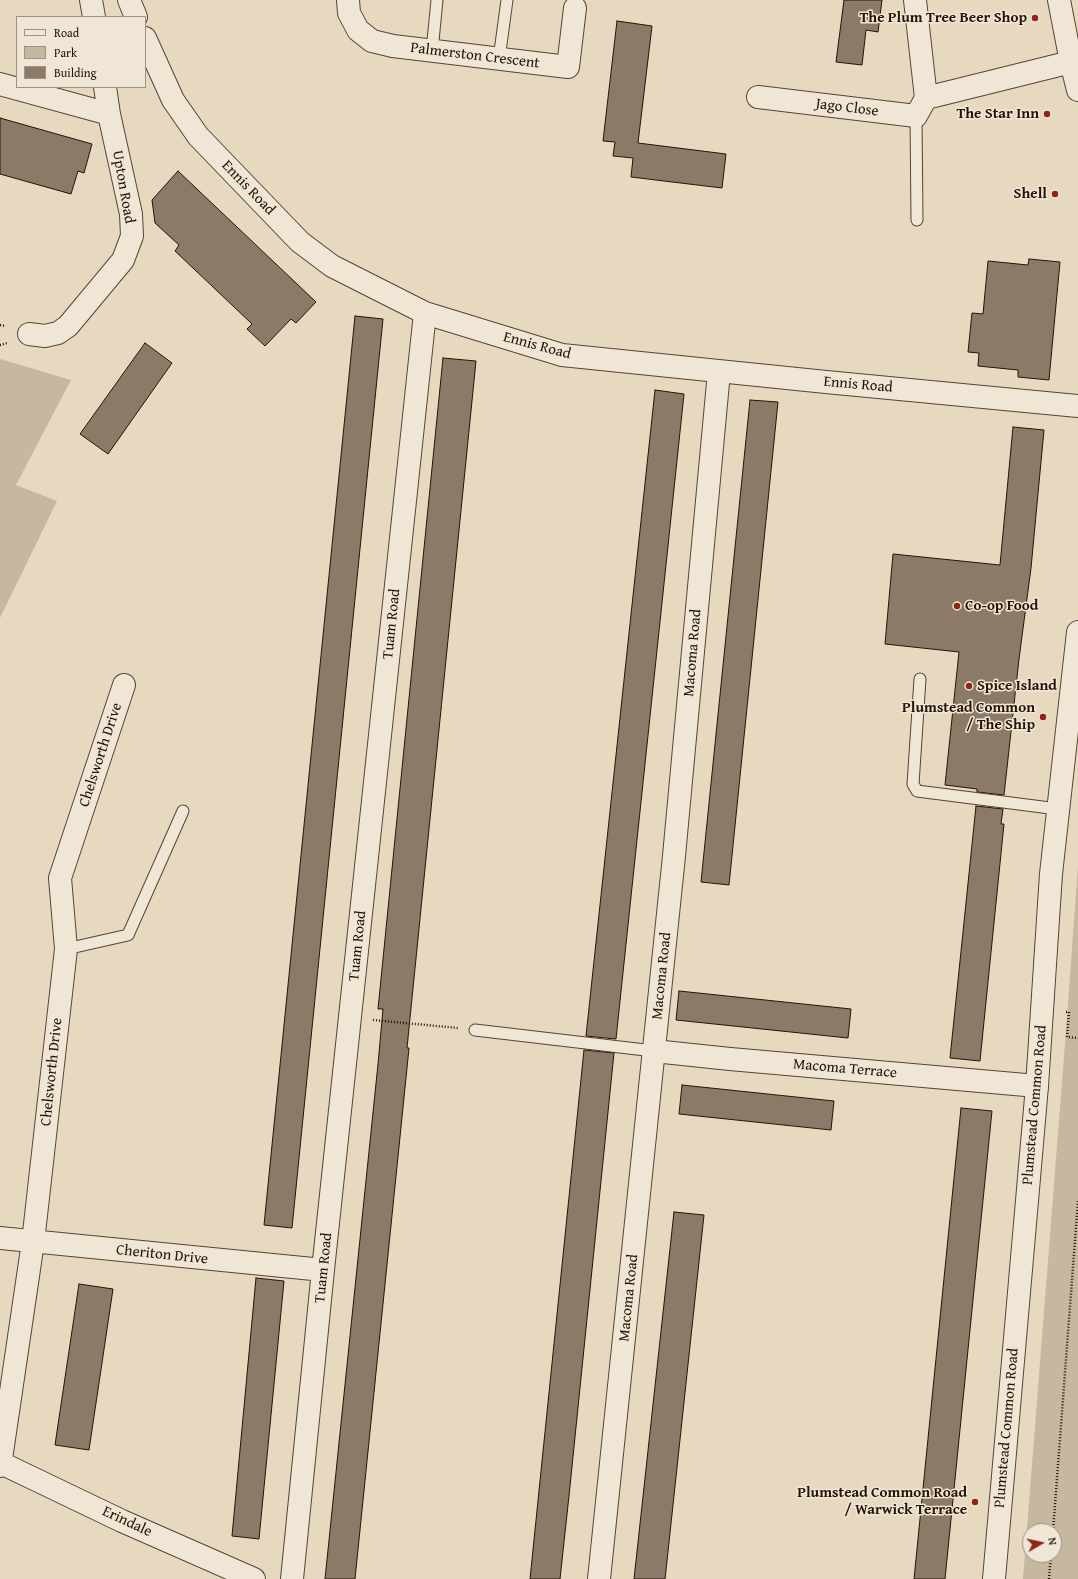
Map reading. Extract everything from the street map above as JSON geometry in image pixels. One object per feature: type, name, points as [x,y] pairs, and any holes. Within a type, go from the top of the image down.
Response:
[{"type":"street","points":[[91,0],[94,16]]},
{"type":"street","points":[[129,0],[136,16]]},
{"type":"street","name":"Palmerston Crescent","points":[[348,0],[349,13],[358,30],[372,41],[393,46],[568,67],[575,8]]},
{"type":"street","points":[[915,0],[921,107]]},
{"type":"street","points":[[1059,0],[1078,90]]},
{"type":"street","name":"Ennis Road","points":[[146,40],[173,100],[198,136],[300,242],[332,266],[425,313],[562,355],[719,372],[1078,406]]},
{"type":"street","name":"Jago Close","points":[[758,97],[921,107],[1071,62]]},
{"type":"street","points":[[0,84],[109,114]]},
{"type":"street","name":"Upton Road","points":[[29,334],[45,336],[58,334],[68,326],[123,260],[132,236],[131,214],[109,114],[105,88]]},
{"type":"street","name":"Tuam Road","points":[[292,1579],[323,1270],[425,313]]},
{"type":"street","name":"Macoma Road","points":[[599,1579],[654,1051],[719,372]]},
{"type":"street","name":"Plumstead Common Road","points":[[994,1579],[1037,1086],[1051,874],[1078,632]]},
{"type":"street","name":"Chelsworth Drive","points":[[0,1464],[33,1242],[66,949],[60,878],[124,685]]},
{"type":"street","name":"Macoma Terrace","points":[[654,1051],[1037,1086]]},
{"type":"street","name":"Cheriton Drive","points":[[0,1238],[323,1270]]},
{"type":"street","name":"Erindale","points":[[0,1464],[122,1521],[254,1579]]},
{"type":"lane","points":[[432,51],[437,0]]},
{"type":"lane","points":[[499,59],[507,0]]},
{"type":"lane","points":[[917,220],[921,107]]},
{"type":"lane","points":[[920,679],[913,784],[917,791],[1058,809]]},
{"type":"lane","points":[[66,949],[128,935],[183,812]]},
{"type":"lane","points":[[475,1030],[654,1051]]},
{"type":"path","points":[[1064,1012],[1069,1012],[1067,1038],[1078,1038]]},
{"type":"path","points":[[351,1018],[475,1030]]},
{"type":"path","points":[[1054,1523],[1078,1201]]},
{"type":"path","points":[[1049,1579],[1050,1563]]},
{"type":"green space","points":[[0,359],[71,380],[16,485],[57,501],[0,618]]},
{"type":"green space","points":[[1078,866],[1078,1579],[1023,1579],[1024,1563],[1062,1563],[1062,1523],[1027,1523]]},
{"type":"building","points":[[844,0],[882,0],[878,32],[866,30],[862,65],[836,62]]},
{"type":"building","points":[[617,21],[652,26],[638,143],[726,154],[722,188],[631,177],[633,158],[613,156],[615,142],[603,141]]},
{"type":"building","points":[[0,118],[92,144],[84,173],[78,171],[71,194],[0,174]]},
{"type":"building","points":[[178,171],[316,302],[296,323],[291,319],[265,346],[247,329],[252,324],[175,251],[179,245],[155,223],[152,200]]},
{"type":"building","points":[[1029,259],[1060,262],[1049,380],[1018,377],[1018,370],[978,366],[979,353],[968,352],[972,313],[983,314],[988,261],[1028,265]]},
{"type":"building","points":[[355,316],[383,319],[292,1228],[264,1225]]},
{"type":"building","points":[[145,343],[172,363],[108,454],[80,434]]},
{"type":"building","points":[[443,358],[476,361],[407,1048],[409,1048],[355,1579],[325,1579],[378,1064],[383,1009],[378,1009]]},
{"type":"building","points":[[655,390],[684,394],[616,1039],[586,1036]]},
{"type":"building","points":[[750,400],[778,402],[729,885],[701,882]]},
{"type":"building","points":[[1013,427],[1044,430],[1031,568],[1004,795],[977,792],[977,789],[945,785],[959,652],[885,644],[893,554],[1000,565]]},
{"type":"building","points":[[976,806],[1003,809],[1001,824],[1004,824],[980,1061],[950,1058]]},
{"type":"building","points":[[679,991],[851,1009],[848,1038],[676,1020]]},
{"type":"building","points":[[584,1050],[614,1053],[569,1496],[560,1579],[530,1579]]},
{"type":"building","points":[[682,1085],[834,1101],[831,1130],[679,1114]]},
{"type":"building","points":[[961,1108],[992,1111],[945,1579],[914,1579]]},
{"type":"building","points":[[674,1212],[704,1215],[667,1561],[665,1579],[634,1579]]},
{"type":"building","points":[[256,1278],[284,1281],[259,1539],[232,1536]]},
{"type":"building","points":[[79,1284],[113,1289],[89,1450],[55,1445]]},
{"type":"place","name":"The Plum Tree Beer Shop","points":[[1035,18]]},
{"type":"place","name":"The Star Inn","points":[[1047,114]]},
{"type":"place","name":"Shell","points":[[1055,194]]},
{"type":"place","name":"Co-op Food","points":[[957,606]]},
{"type":"place","name":"Spice Island","points":[[969,686]]},
{"type":"place","name":"Plumstead Common / The Ship","points":[[1043,717]]},
{"type":"place","name":"Plumstead Common Road / Warwick Terrace","points":[[975,1502]]}]
